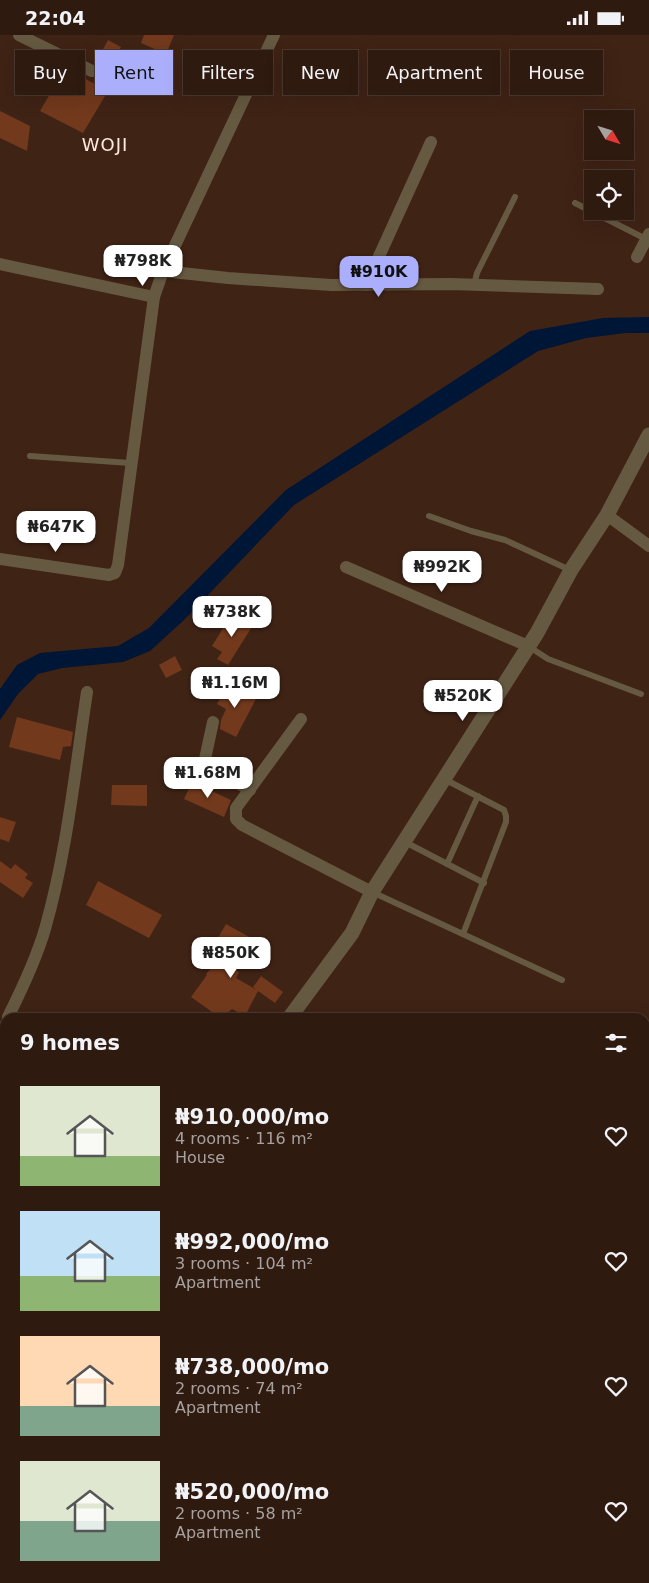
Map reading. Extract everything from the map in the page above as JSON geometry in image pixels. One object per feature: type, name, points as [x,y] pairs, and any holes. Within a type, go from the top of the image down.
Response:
[{"type":"street","points":[[19,35],[92,71]]},
{"type":"street","points":[[0,559],[109,575],[115,573],[118,565],[130,463],[154,297],[162,271],[274,35]]},
{"type":"street","points":[[366,285],[431,141]]},
{"type":"street","points":[[637,257],[648,237]]},
{"type":"street","points":[[0,264],[154,297]]},
{"type":"street","points":[[162,271],[330,285],[474,285],[598,289]]},
{"type":"street","points":[[293,1013],[352,933],[372,893],[537,633],[571,571],[607,515],[647,445]]},
{"type":"street","points":[[607,515],[649,546]]},
{"type":"street","points":[[346,567],[528,646]]},
{"type":"street","points":[[10,1013],[26,981],[44,929],[66,834],[87,692]]},
{"type":"street","points":[[300,719],[236,808],[236,819],[242,825],[372,893]]},
{"type":"street","points":[[213,722],[205,759],[210,767],[250,790]]},
{"type":"lane","points":[[474,285],[477,273],[515,197]]},
{"type":"lane","points":[[575,203],[648,237]]},
{"type":"lane","points":[[30,456],[130,463]]},
{"type":"lane","points":[[429,517],[505,540],[571,571]]},
{"type":"lane","points":[[528,646],[548,659],[641,694]]},
{"type":"lane","points":[[444,779],[504,810],[506,816],[506,822],[484,883],[463,935]]},
{"type":"lane","points":[[447,864],[478,796]]},
{"type":"lane","points":[[404,842],[484,883]]},
{"type":"lane","points":[[372,893],[562,980]]},
{"type":"water","points":[[649,317],[649,333],[626,333],[586,338],[538,351],[294,505],[185,619],[150,651],[123,662],[62,668],[38,674],[18,694],[0,720],[0,689],[17,665],[40,653],[118,646],[149,628],[286,490],[530,331],[603,318]]},
{"type":"building","points":[[144,35],[174,35],[168,50],[157,50],[141,43]]},
{"type":"building","points":[[108,40],[121,47],[119,50],[102,50]]},
{"type":"building","points":[[85,79],[95,84],[95,95],[106,95],[83,133],[40,111],[49,95],[85,95]]},
{"type":"building","points":[[0,111],[30,126],[27,151],[0,138]]},
{"type":"building","points":[[230,617],[255,622],[228,665],[217,659],[222,652],[212,646]]},
{"type":"building","points":[[175,656],[182,670],[166,678],[159,665]]},
{"type":"building","points":[[228,684],[256,699],[236,737],[220,729],[221,720],[226,709],[217,704]]},
{"type":"building","points":[[17,717],[73,732],[71,746],[63,747],[60,760],[9,747]]},
{"type":"building","points":[[192,782],[231,800],[224,817],[184,799]]},
{"type":"building","points":[[112,785],[147,785],[147,806],[111,805]]},
{"type":"building","points":[[0,817],[16,822],[9,842],[0,839]]},
{"type":"building","points":[[0,861],[11,869],[15,864],[28,874],[25,878],[33,883],[23,898],[0,882]]},
{"type":"building","points":[[98,881],[162,915],[149,938],[86,905]]},
{"type":"building","points":[[226,924],[253,939],[235,970],[239,972],[236,978],[257,990],[253,987],[261,976],[283,992],[275,1003],[258,991],[247,1013],[239,1013],[232,1009],[227,1013],[213,1013],[191,997],[206,974],[225,952],[214,945]]},
{"type":"district","name":"WOJI","points":[[105,145]]}]
